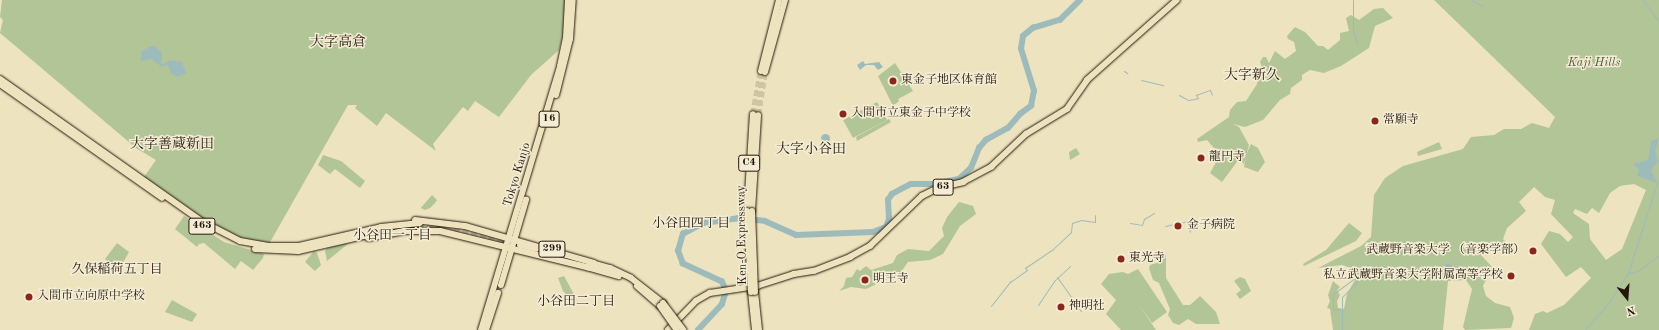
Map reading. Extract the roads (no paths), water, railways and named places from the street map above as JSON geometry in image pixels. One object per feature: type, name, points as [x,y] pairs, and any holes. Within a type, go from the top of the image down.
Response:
[{"type":"highway","name":"Tokyo Kanjo","points":[[486,330],[515,247],[513,239],[562,57],[566,38],[568,0]]},
{"type":"highway","name":"Tokyo Kanjo","points":[[513,239],[566,60],[571,31],[572,0]]},
{"type":"highway","points":[[778,0],[772,20],[763,71],[785,0]]},
{"type":"highway","name":"463","points":[[0,79],[222,233],[250,244],[276,247],[299,246],[338,237],[385,223],[456,229],[477,229],[513,239]]},
{"type":"highway","name":"463","points":[[0,84],[208,230],[234,243],[263,250],[289,252],[355,238],[358,240],[420,225],[456,229]]},
{"type":"highway","name":"Ken-O Expressway","points":[[755,330],[750,211],[756,115]]},
{"type":"highway","name":"463","points":[[441,227],[456,229],[474,238],[515,247]]},
{"type":"highway","points":[[474,238],[478,235],[477,229]]},
{"type":"highway","name":"299","points":[[513,239],[632,278],[662,304],[683,330]]},
{"type":"highway","name":"Tokyo Kanjo","points":[[481,330],[515,247]]},
{"type":"highway","name":"299","points":[[515,247],[592,266]]},
{"type":"highway","name":"Ken-O Expressway","points":[[753,292],[760,330]]},
{"type":"highway","name":"299","points":[[662,304],[677,330]]},
{"type":"main road","name":"63","points":[[668,330],[700,298],[722,289],[757,286],[794,274],[814,272],[850,257],[870,246],[926,193],[963,182],[991,167],[1026,134],[1067,109],[1087,80],[1177,0]]},
{"type":"water","points":[[151,46],[155,46],[162,54],[161,63],[164,64],[170,60],[182,62],[186,73],[177,77],[172,74],[167,65],[162,67],[151,59],[140,61],[142,51]]},
{"type":"water","points":[[863,61],[865,64],[879,62],[883,67],[878,70],[874,65],[866,65],[860,70],[857,65]]},
{"type":"water","points":[[825,133],[830,138],[825,143],[820,138]]},
{"type":"water","points":[[1659,138],[1655,151],[1658,161],[1651,171],[1658,183],[1637,176],[1639,170],[1633,164],[1648,160],[1651,141]]},
{"type":"water","points":[[1449,263],[1453,268],[1461,266],[1459,277],[1450,277],[1445,264]]},
{"type":"waterway","points":[[698,330],[722,304],[726,291],[722,282],[683,264],[678,251],[683,234],[704,223],[738,218],[765,221],[796,235],[873,232],[886,227],[889,219],[888,200],[892,194],[911,184],[935,184],[959,179],[971,168],[979,148],[986,140],[1008,128],[1020,114],[1031,106],[1034,91],[1021,49],[1023,36],[1033,28],[1060,20],[1080,0]]},
{"type":"waterway","points":[[1353,0],[1353,30],[1357,44]]},
{"type":"waterway","points":[[1471,0],[1482,6]]},
{"type":"waterway","points":[[1643,0],[1659,22]]},
{"type":"waterway","points":[[1141,80],[1163,85]]},
{"type":"waterway","points":[[1179,95],[1188,100],[1198,98],[1196,95],[1210,90],[1212,95]]},
{"type":"waterway","points":[[1585,330],[1609,302],[1628,273],[1657,183]]},
{"type":"waterway","points":[[1130,223],[1142,225],[1144,219],[1154,213]]},
{"type":"waterway","points":[[991,306],[1010,282],[1027,270],[1025,268],[1053,249],[1071,232],[1072,223],[1081,220],[1095,222],[1095,215]]},
{"type":"waterway","points":[[1165,226],[1188,221],[1190,232]]},
{"type":"waterway","points":[[1629,273],[1638,271],[1659,255]]},
{"type":"waterway","points":[[1342,330],[1342,297],[1357,282],[1368,264]]},
{"type":"waterway","points":[[1038,305],[1054,281],[1070,266]]},
{"type":"waterway","points":[[1057,277],[1081,311]]},
{"type":"waterway","points":[[1340,309],[1333,310],[1333,294],[1354,279]]},
{"type":"tunnel","points":[[753,114],[761,71]]},
{"type":"tunnel","points":[[758,115],[765,72]]},
{"type":"tunnel","points":[[418,226],[441,228]]},
{"type":"tunnel","points":[[454,228],[520,245]]},
{"type":"place","name":"東金子地区体育館","points":[[893,81]]},
{"type":"place","name":"入間市立東金子中学校","points":[[843,114]]},
{"type":"place","name":"常願寺","points":[[1375,121]]},
{"type":"place","name":"龍円寺","points":[[1201,158]]},
{"type":"place","name":"金子病院","points":[[1178,226]]},
{"type":"place","name":"武蔵野音楽大学 （音楽学部）","points":[[1533,251]]},
{"type":"place","name":"東光寺","points":[[1121,259]]},
{"type":"place","name":"私立武蔵野音楽大学附属高等学校","points":[[1511,276]]},
{"type":"place","name":"明王寺","points":[[865,280]]},
{"type":"place","name":"入間市立向原中学校","points":[[29,297]]},
{"type":"place","name":"神明社","points":[[1061,307]]},
{"type":"district","name":"大字高倉","points":[[338,42]]},
{"type":"district","name":"大字新久","points":[[1252,75]]},
{"type":"district","name":"大字善蔵新田","points":[[172,144]]},
{"type":"district","name":"大字小谷田","points":[[811,149]]},
{"type":"district","name":"小谷田四丁目","points":[[691,224]]},
{"type":"district","name":"小谷田一丁目","points":[[392,236]]},
{"type":"district","name":"久保稲荷五丁目","points":[[117,270]]},
{"type":"district","name":"小谷田二丁目","points":[[576,302]]},
{"type":"park label","name":"Kaji Hills","points":[[1594,64]]}]
